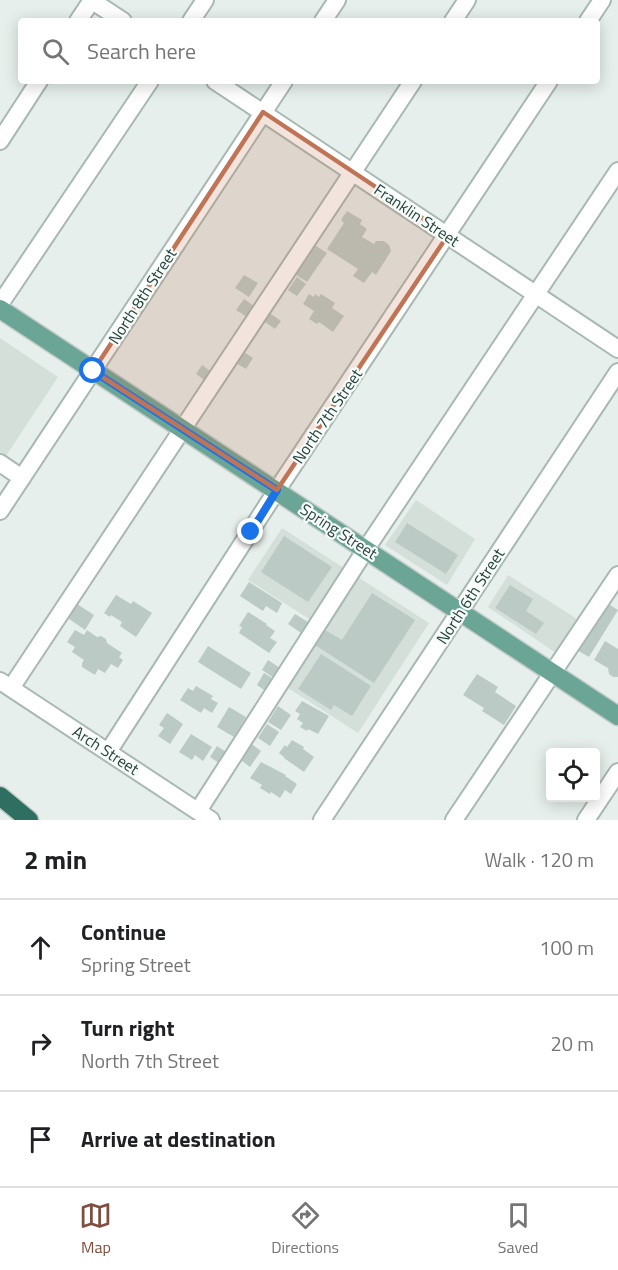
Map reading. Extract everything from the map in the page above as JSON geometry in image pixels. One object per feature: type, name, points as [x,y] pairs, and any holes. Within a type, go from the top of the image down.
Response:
[{"type":"highway","points":[[0,796],[29,820]]},
{"type":"highway","points":[[0,812],[12,820]]},
{"type":"main road","name":"Spring Street","points":[[0,307],[93,371],[618,716]]},
{"type":"street","points":[[80,18],[92,0],[119,18]]},
{"type":"street","points":[[192,18],[205,0]]},
{"type":"street","points":[[325,18],[337,0]]},
{"type":"street","points":[[455,18],[466,0]]},
{"type":"street","points":[[590,18],[602,0]]},
{"type":"street","points":[[0,141],[37,84]]},
{"type":"street","points":[[0,307],[148,84]]},
{"type":"street","name":"Franklin Street","points":[[220,84],[618,349]]},
{"type":"street","name":"North 8th Street","points":[[0,511],[282,84]]},
{"type":"street","points":[[5,684],[183,429],[411,84]]},
{"type":"street","name":"North 7th Street","points":[[108,752],[277,490],[547,84]]},
{"type":"street","points":[[205,816],[366,549],[618,171]]},
{"type":"street","name":"North 6th Street","points":[[322,820],[618,372]]},
{"type":"street","points":[[0,463],[22,478]]},
{"type":"street","points":[[454,820],[618,575]]},
{"type":"street","name":"Arch Street","points":[[5,684],[205,816]]},
{"type":"street","points":[[586,820],[618,772]]},
{"type":"highlighted area","points":[[263,112],[448,235],[277,490],[93,371]]},
{"type":"shaded area","points":[[0,338],[58,377],[6,456],[0,452]]},
{"type":"shaded area","points":[[416,500],[475,539],[447,585],[385,545]]},
{"type":"shaded area","points":[[282,528],[429,623],[358,733],[285,686],[314,622],[248,580]]},
{"type":"shaded area","points":[[508,575],[577,619],[556,653],[488,607]]},
{"type":"building","points":[[347,211],[362,220],[360,224],[367,229],[362,237],[374,244],[376,241],[384,241],[389,245],[391,251],[376,275],[372,272],[364,283],[353,276],[358,269],[327,249],[344,223],[341,220]]},
{"type":"building","points":[[313,244],[327,253],[307,282],[293,273]]},
{"type":"building","points":[[244,275],[258,283],[249,297],[235,288]]},
{"type":"building","points":[[297,277],[306,284],[297,296],[288,290]]},
{"type":"building","points":[[309,294],[319,297],[321,294],[335,303],[332,308],[344,316],[333,332],[319,322],[317,324],[309,319],[314,311],[303,304]]},
{"type":"building","points":[[244,299],[254,306],[247,317],[236,310]]},
{"type":"building","points":[[268,312],[281,321],[275,329],[262,320]]},
{"type":"building","points":[[241,350],[253,358],[246,369],[234,362]]},
{"type":"building","points":[[202,365],[213,373],[207,382],[196,374]]},
{"type":"building","points":[[407,523],[458,555],[446,574],[395,542]]},
{"type":"building","points":[[284,536],[332,567],[308,602],[261,572]]},
{"type":"building","points":[[249,582],[282,603],[277,613],[266,606],[263,611],[240,596]]},
{"type":"building","points":[[510,585],[533,599],[526,611],[544,623],[536,634],[495,608]]},
{"type":"building","points":[[372,593],[415,620],[374,683],[315,645],[325,630],[342,640]]},
{"type":"building","points":[[116,595],[131,604],[133,601],[152,613],[136,637],[120,626],[122,622],[104,613]]},
{"type":"building","points":[[74,602],[94,615],[85,630],[65,616]]},
{"type":"building","points":[[607,603],[618,610],[589,657],[577,650]]},
{"type":"building","points":[[248,612],[275,631],[270,638],[277,642],[269,653],[239,633],[242,627],[239,626]]},
{"type":"building","points":[[295,614],[308,622],[301,633],[288,624]]},
{"type":"building","points":[[75,630],[84,635],[87,630],[97,637],[101,636],[122,653],[119,657],[123,660],[118,668],[111,664],[105,673],[98,669],[95,675],[82,667],[84,660],[72,652],[75,647],[67,642]]},
{"type":"building","points":[[605,641],[618,649],[618,677],[613,677],[609,674],[608,668],[594,660]]},
{"type":"building","points":[[208,646],[251,673],[241,689],[198,662]]},
{"type":"building","points":[[321,654],[371,686],[352,716],[334,705],[331,710],[298,689]]},
{"type":"building","points":[[268,660],[280,668],[274,678],[262,670]]},
{"type":"building","points":[[264,673],[275,680],[267,692],[257,685]]},
{"type":"building","points":[[477,674],[498,687],[495,692],[516,706],[504,725],[482,711],[484,708],[463,695]]},
{"type":"building","points":[[196,686],[213,696],[211,699],[218,703],[212,713],[204,708],[201,713],[180,700],[188,688],[193,691]]},
{"type":"building","points":[[302,701],[329,716],[318,734],[300,727],[303,723],[297,719],[300,714],[295,711]]},
{"type":"building","points":[[278,706],[291,715],[281,730],[268,722]]},
{"type":"building","points":[[229,707],[246,717],[234,737],[217,727]]},
{"type":"building","points":[[167,713],[183,724],[170,744],[158,736],[164,728],[159,725]]},
{"type":"building","points":[[267,724],[279,732],[270,746],[258,738]]},
{"type":"building","points":[[191,734],[212,747],[203,761],[195,755],[192,760],[179,752]]},
{"type":"building","points":[[292,740],[314,757],[304,772],[279,753]]},
{"type":"building","points":[[249,742],[261,751],[250,767],[238,758]]},
{"type":"building","points":[[217,746],[226,752],[219,763],[210,757]]},
{"type":"building","points":[[261,762],[286,775],[297,784],[291,794],[285,790],[280,798],[260,788],[262,785],[250,778]]},
{"type":"route","points":[[93,371],[277,490],[251,532]]}]
